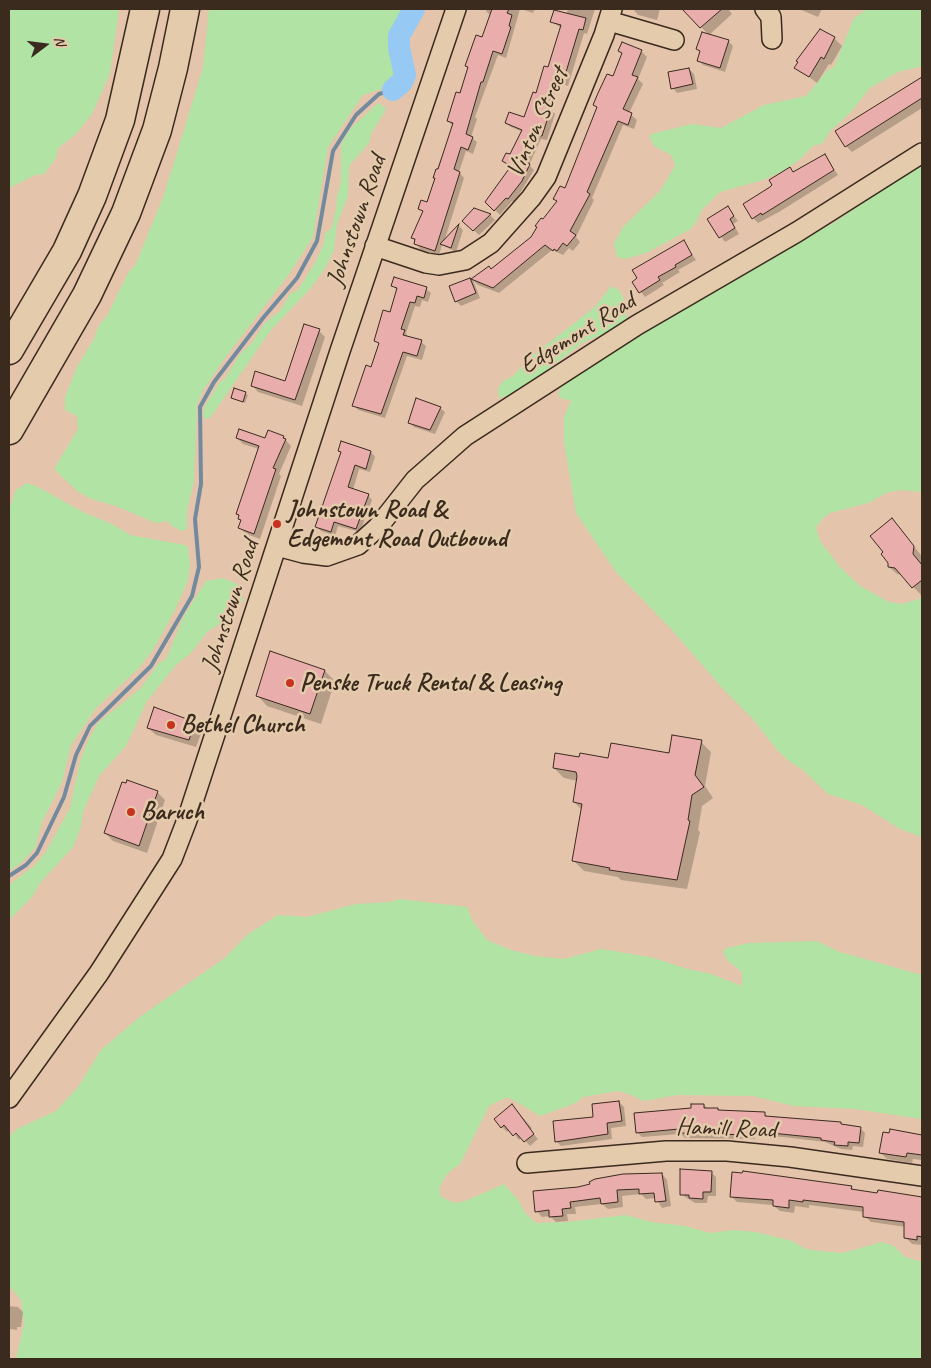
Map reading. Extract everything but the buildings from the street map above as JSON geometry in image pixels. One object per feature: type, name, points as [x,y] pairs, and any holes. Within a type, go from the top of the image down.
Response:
[{"type":"highway","points":[[9,350],[67,251],[92,196],[120,120],[145,9]]},
{"type":"highway","points":[[9,430],[87,296],[126,213],[157,130],[174,68],[185,9]]},
{"type":"street","name":"Johnstown Road","points":[[9,1098],[110,957],[172,859],[375,246],[456,9]]},
{"type":"street","points":[[765,9],[771,17],[772,39]]},
{"type":"street","name":"Vinton Street","points":[[375,246],[426,264],[439,265],[465,260],[490,243],[531,198],[546,177],[556,157],[610,15]]},
{"type":"street","points":[[610,15],[674,40]]},
{"type":"street","name":"Edgemont Road","points":[[277,546],[303,553],[328,556],[358,546],[378,527],[414,480],[465,436],[604,346],[798,232],[922,153]]},
{"type":"street","name":"Hamill Road","points":[[527,1163],[666,1151],[726,1151],[790,1157],[922,1176]]},
{"type":"green space","points":[[9,9],[119,9],[110,73],[92,114],[76,134],[58,148],[56,158],[44,174],[35,175],[9,188]]},
{"type":"green space","points":[[209,9],[408,9],[391,42],[396,66],[394,85],[363,95],[328,147],[313,237],[289,274],[203,390],[197,404],[194,481],[187,511],[187,526],[186,530],[182,531],[173,527],[167,521],[156,523],[116,506],[91,499],[77,491],[54,469],[78,429],[77,416],[65,410],[65,397],[77,367],[95,337],[98,327],[107,316],[128,273],[136,264],[164,195],[203,68]]},
{"type":"green space","points":[[867,9],[922,9],[922,66],[898,72],[870,88],[850,113],[830,131],[823,143],[813,146],[799,160],[785,170],[763,180],[720,192],[702,210],[695,224],[689,230],[646,253],[625,259],[617,257],[614,244],[623,227],[660,191],[674,168],[675,164],[671,155],[654,146],[650,138],[651,134],[692,124],[721,128],[764,105],[806,96],[827,71],[834,67],[854,18]]},
{"type":"green space","points":[[378,103],[386,108],[371,134],[369,143],[349,166],[348,196],[337,224],[334,250],[325,268],[311,288],[271,330],[210,418],[205,419],[203,415],[205,406],[220,382],[225,379],[240,354],[252,343],[265,323],[280,311],[290,294],[298,290],[316,261],[324,243],[325,234],[332,227],[336,209],[341,182],[341,144],[350,129]]},
{"type":"green space","points":[[922,163],[922,492],[900,490],[886,493],[868,503],[830,513],[822,519],[816,528],[820,541],[839,566],[860,586],[889,602],[902,604],[922,598],[922,837],[900,829],[862,805],[828,794],[803,770],[789,761],[777,750],[752,718],[724,690],[672,630],[616,572],[576,513],[564,442],[564,417],[571,400],[562,399],[558,395],[563,382],[606,352],[726,281],[835,222]]},
{"type":"green space","points":[[611,286],[619,290],[628,307],[626,319],[621,327],[584,342],[516,393],[499,398],[498,389],[503,381],[512,377],[532,356],[595,307]]},
{"type":"green space","points":[[27,483],[85,513],[112,524],[130,535],[185,545],[188,547],[190,566],[188,580],[175,610],[153,650],[138,669],[96,708],[71,745],[62,782],[42,822],[35,848],[21,863],[9,871],[9,510],[16,490]]},
{"type":"green space","points":[[223,578],[242,586],[243,601],[229,618],[207,632],[191,653],[176,665],[147,701],[126,746],[99,776],[83,812],[81,827],[73,847],[40,883],[32,897],[9,920],[9,885],[34,866],[46,852],[70,808],[80,762],[87,743],[98,723],[141,688],[158,664],[166,659],[184,616],[206,581]]},
{"type":"green space","points":[[400,899],[467,907],[472,920],[487,940],[511,950],[535,956],[564,959],[601,949],[654,958],[684,968],[711,974],[742,986],[742,972],[727,960],[723,951],[727,948],[749,943],[816,941],[840,952],[922,975],[922,1119],[855,1109],[794,1106],[753,1096],[678,1095],[643,1101],[618,1091],[583,1097],[576,1103],[540,1116],[510,1098],[505,1098],[489,1106],[460,1164],[447,1174],[439,1188],[441,1197],[455,1203],[465,1201],[504,1184],[519,1201],[525,1213],[536,1223],[567,1222],[626,1215],[651,1222],[685,1226],[710,1233],[733,1230],[756,1232],[792,1241],[806,1249],[821,1251],[843,1253],[882,1242],[894,1246],[905,1257],[922,1262],[922,1359],[16,1359],[24,1325],[21,1300],[9,1286],[9,1137],[17,1129],[56,1111],[78,1087],[101,1050],[141,1016],[225,958],[247,935],[278,915],[307,917],[356,904],[390,902]]},
{"type":"waterway","points":[[393,90],[402,82],[405,75],[399,48],[399,36],[414,9]]},
{"type":"waterway","points":[[9,876],[26,865],[37,853],[64,797],[76,755],[90,726],[151,666],[192,596],[199,567],[195,519],[201,484],[200,407],[214,382],[263,318],[297,278],[317,241],[333,151],[356,115],[379,94],[393,90]]},
{"type":"place","name":"Johnstown Road & Edgemont Road Outbound","points":[[277,524]]},
{"type":"place","name":"Penske Truck Rental & Leasing","points":[[290,683]]},
{"type":"place","name":"Bethel Church","points":[[171,725]]},
{"type":"place","name":"Baruch","points":[[131,812]]}]
